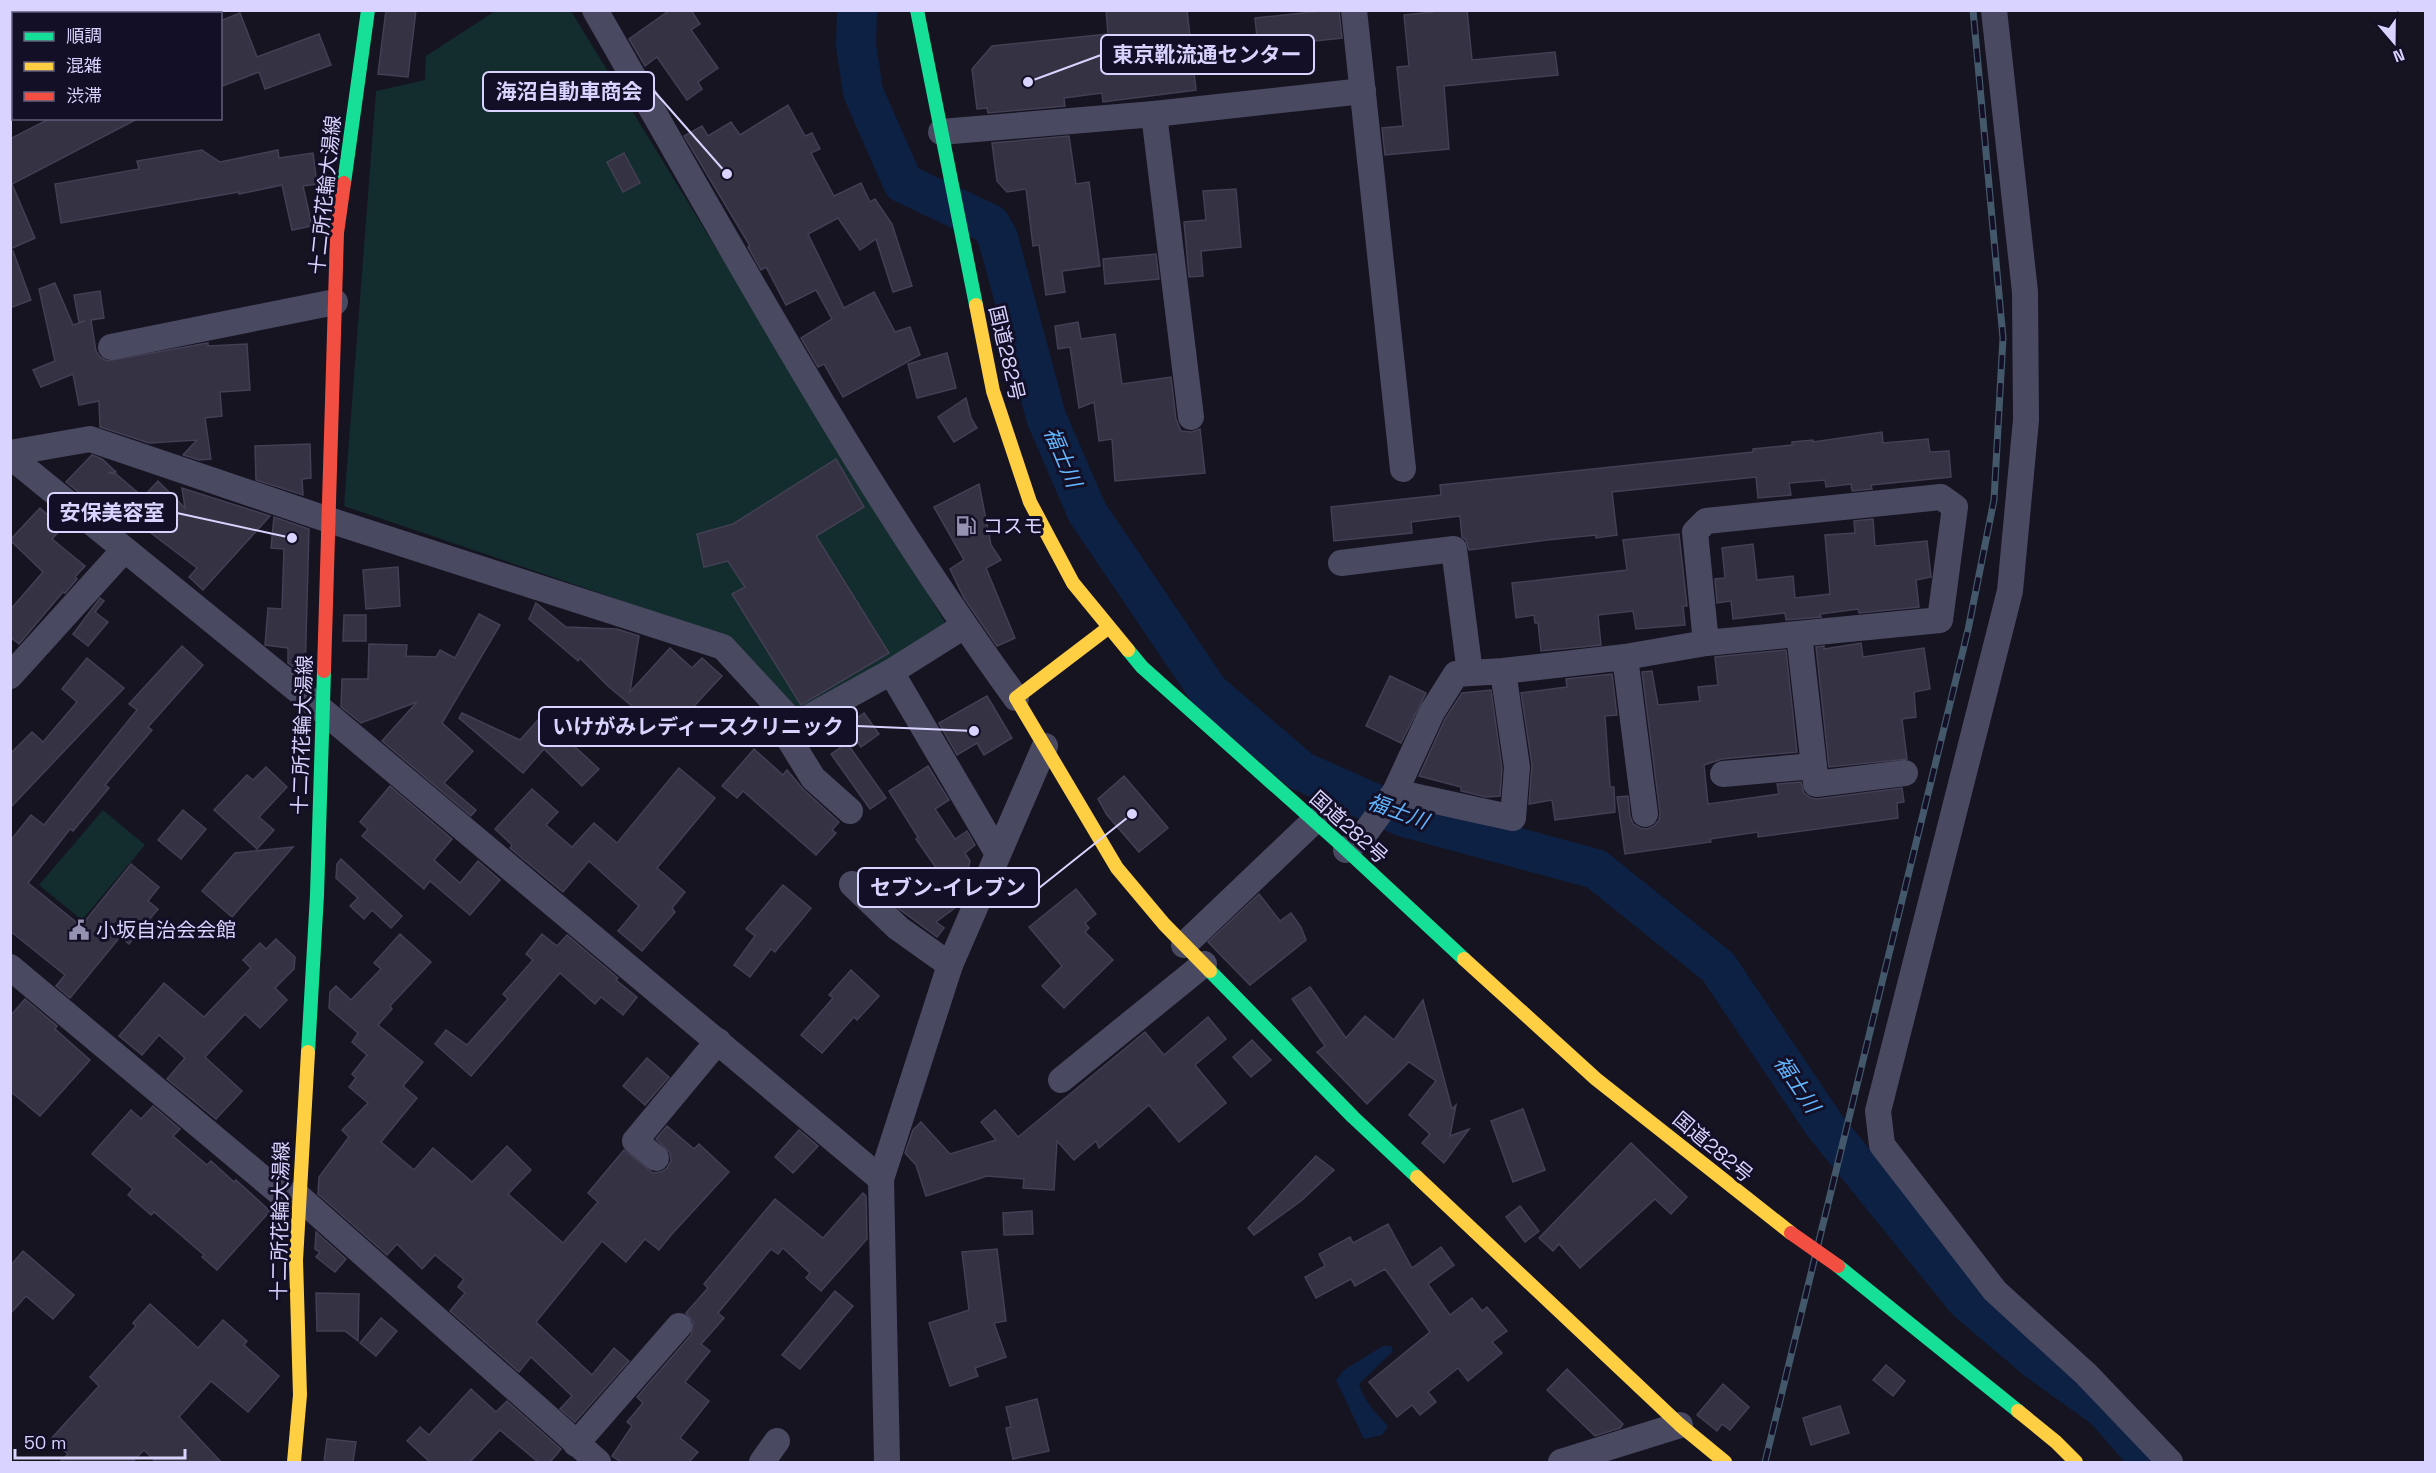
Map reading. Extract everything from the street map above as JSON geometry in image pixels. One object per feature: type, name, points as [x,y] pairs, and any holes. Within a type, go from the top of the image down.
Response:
[{"type":"main road","name":"十二所花輪大湯線","points":[[294,1462],[300,1395],[296,1260],[317,895],[337,233],[368,10]]},
{"type":"main road","name":"国道282号","points":[[917,10],[993,391],[1030,502],[1073,583],[1108,628],[1142,667],[1314,821],[1355,843],[1410,911],[1596,1079],[1677,1141],[1724,1182],[1904,1317],[2076,1462]]},
{"type":"main road","points":[[1108,628],[1016,698],[1117,868],[1184,945],[1353,1117],[1680,1425],[1725,1462]]},
{"type":"street","points":[[595,10],[818,398],[964,626],[1016,698]]},
{"type":"street","points":[[1354,10],[1403,469]]},
{"type":"street","points":[[1994,10],[2025,292],[2026,420],[2010,591],[1878,1111],[1882,1145],[1995,1291],[2086,1374],[2170,1462]]},
{"type":"street","points":[[941,132],[1154,114],[1363,91]]},
{"type":"street","points":[[1154,114],[1191,417]]},
{"type":"street","points":[[111,346],[335,302]]},
{"type":"street","points":[[10,454],[90,439],[329,520],[723,647],[795,725]]},
{"type":"street","points":[[10,454],[322,711],[881,1179]]},
{"type":"street","points":[[1355,843],[1394,794],[1432,712],[1456,674],[1625,657],[1706,643],[1940,620],[1955,507],[1941,497],[1706,521],[1695,532],[1706,643]]},
{"type":"street","points":[[1341,563],[1454,549],[1470,673]]},
{"type":"street","points":[[10,676],[124,550]]},
{"type":"street","points":[[850,811],[813,778],[789,739],[795,725],[891,672],[964,626]]},
{"type":"street","points":[[1799,634],[1816,784],[1905,773]]},
{"type":"street","points":[[1625,657],[1645,814]]},
{"type":"street","points":[[1394,794],[1513,818],[1517,767],[1503,671]]},
{"type":"street","points":[[891,672],[998,854]]},
{"type":"street","points":[[887,1462],[881,1179],[950,965],[1045,746]]},
{"type":"street","points":[[1723,774],[1814,766]]},
{"type":"street","points":[[1184,945],[1314,821]]},
{"type":"street","points":[[852,884],[898,928],[950,965]]},
{"type":"street","points":[[1061,1080],[1204,964]]},
{"type":"street","points":[[10,967],[280,1193],[299,1197],[598,1462]]},
{"type":"street","points":[[656,1158],[635,1141],[718,1041]]},
{"type":"street","points":[[576,1444],[679,1326]]},
{"type":"street","points":[[1561,1462],[1680,1425]]},
{"type":"street","points":[[762,1462],[777,1441]]},
{"type":"green space","points":[[495,11],[571,11],[948,627],[800,717],[734,645],[614,598],[344,506],[376,91],[425,80],[426,56]]},
{"type":"green space","points":[[103,810],[145,845],[82,920],[39,885]]},
{"type":"water","points":[[1383,1346],[1391,1346],[1393,1351],[1359,1384],[1367,1402],[1388,1426],[1382,1435],[1364,1439],[1336,1380],[1344,1370]]},
{"type":"building","points":[[386,10],[416,10],[408,77],[378,74]]},
{"type":"building","points":[[670,10],[691,10],[700,24],[691,30],[718,68],[698,82],[702,89],[687,100],[657,57],[645,66],[629,39]]},
{"type":"building","points":[[1106,10],[1187,10],[1196,90],[1103,102],[1102,93],[1064,98],[1065,106],[988,113],[987,108],[977,109],[972,69],[992,46],[1108,34]]},
{"type":"building","points":[[1339,10],[1342,38],[1258,47],[1255,18]]},
{"type":"building","points":[[1432,10],[1467,10],[1472,60],[1555,52],[1558,75],[1444,86],[1449,149],[1385,155],[1382,128],[1403,126],[1397,67],[1409,66],[1404,15],[1433,12]]},
{"type":"building","points":[[240,13],[257,57],[319,34],[331,65],[265,89],[259,72],[222,86],[222,20]]},
{"type":"building","points":[[788,105],[805,136],[812,133],[820,149],[811,153],[834,196],[861,183],[870,202],[875,199],[892,224],[912,286],[893,292],[876,239],[860,250],[838,218],[808,234],[844,308],[874,292],[895,332],[910,327],[920,355],[843,397],[824,364],[818,367],[801,338],[832,319],[816,290],[786,305],[766,267],[761,270],[748,247],[750,246],[684,136],[702,126],[708,136],[731,122],[740,135]]},
{"type":"building","points":[[47,120],[135,120],[12,184],[35,238],[10,249],[10,139]]},
{"type":"building","points":[[1069,136],[1076,184],[1089,182],[1100,266],[1062,271],[1065,292],[1046,295],[1039,245],[1033,246],[1026,189],[1007,192],[997,181],[992,143]]},
{"type":"building","points":[[202,150],[220,162],[278,150],[279,158],[313,153],[317,184],[303,186],[312,226],[292,230],[282,185],[61,223],[55,184],[139,169],[137,161]]},
{"type":"building","points":[[624,153],[640,183],[623,192],[607,162]]},
{"type":"building","points":[[1236,189],[1241,247],[1201,251],[1203,276],[1189,277],[1184,222],[1206,220],[1203,191]]},
{"type":"building","points":[[10,251],[13,251],[31,300],[10,308]]},
{"type":"building","points":[[1156,254],[1159,279],[1105,284],[1103,259]]},
{"type":"building","points":[[55,283],[73,325],[85,321],[79,322],[74,295],[100,291],[104,318],[91,320],[96,351],[107,361],[208,343],[208,346],[247,344],[250,390],[220,392],[222,416],[205,418],[211,459],[199,460],[183,455],[197,440],[149,443],[100,427],[99,401],[79,405],[73,374],[41,387],[33,370],[55,361],[39,289]]},
{"type":"building","points":[[1078,322],[1081,339],[1115,334],[1122,384],[1171,377],[1176,419],[1181,431],[1192,432],[1200,429],[1205,473],[1115,481],[1112,439],[1099,441],[1094,402],[1079,408],[1070,347],[1058,349],[1055,326]]},
{"type":"building","points":[[947,353],[956,388],[917,398],[908,364]]},
{"type":"building","points":[[966,398],[971,418],[977,428],[954,442],[938,417]]},
{"type":"building","points":[[1882,432],[1883,443],[1928,439],[1930,452],[1949,451],[1951,477],[1871,485],[1872,489],[1852,491],[1851,484],[1826,487],[1825,480],[1789,483],[1791,495],[1758,498],[1756,477],[1612,492],[1617,535],[1596,538],[1596,535],[1469,550],[1466,540],[1462,537],[1460,516],[1411,522],[1412,533],[1334,541],[1331,507],[1441,495],[1440,485],[1753,452],[1753,449],[1792,445],[1792,442],[1813,440],[1813,442]]},
{"type":"building","points":[[310,444],[311,478],[302,479],[303,495],[256,480],[255,446]]},
{"type":"building","points":[[92,455],[102,459],[116,472],[108,473],[116,474],[143,497],[158,481],[185,508],[182,488],[270,516],[203,590],[189,577],[197,568],[135,521],[126,531],[66,482]]},
{"type":"building","points":[[836,459],[864,507],[816,536],[889,653],[801,705],[732,594],[745,587],[728,561],[704,567],[697,534],[733,524]]},
{"type":"building","name":"コスモ","points":[[979,484],[991,545],[1001,560],[986,568],[1015,638],[997,646],[964,598],[950,569],[964,560],[934,507]]},
{"type":"building","points":[[40,508],[62,528],[52,539],[85,566],[75,577],[77,579],[19,644],[10,637],[10,610],[43,572],[10,540]]},
{"type":"building","points":[[274,517],[309,529],[305,675],[288,663],[288,648],[265,645],[268,608],[282,609],[284,549],[271,548]]},
{"type":"building","points":[[1873,519],[1875,546],[1927,541],[1931,577],[1916,580],[1919,607],[1859,613],[1858,609],[1820,614],[1821,617],[1786,620],[1785,613],[1733,619],[1731,601],[1717,603],[1715,579],[1725,578],[1722,548],[1753,544],[1757,580],[1793,576],[1795,598],[1830,594],[1825,535],[1855,533],[1854,521]]},
{"type":"building","points":[[1679,534],[1687,606],[1683,606],[1685,625],[1636,629],[1633,611],[1598,615],[1601,645],[1541,651],[1538,623],[1535,623],[1534,615],[1516,618],[1512,583],[1627,570],[1623,540]]},
{"type":"building","points":[[398,567],[400,606],[366,609],[363,570]]},
{"type":"building","points":[[100,598],[104,601],[95,612],[108,622],[88,646],[73,634]]},
{"type":"building","points":[[536,603],[566,627],[617,629],[639,636],[630,692],[670,648],[692,668],[702,658],[722,676],[669,733],[666,730],[663,732],[608,686],[580,658],[578,661],[529,619]]},
{"type":"building","points":[[479,614],[500,625],[442,723],[473,751],[444,783],[476,810],[471,816],[382,741],[417,702],[361,723],[341,707],[342,679],[368,679],[369,644],[407,645],[406,656],[436,657],[440,650],[455,658]]},
{"type":"building","points":[[344,615],[366,615],[366,641],[343,641]]},
{"type":"building","points":[[1861,643],[1863,657],[1924,648],[1930,689],[1914,692],[1916,717],[1902,719],[1907,759],[1829,767],[1816,647],[1824,646],[1824,649]]},
{"type":"building","points":[[182,646],[203,665],[148,727],[152,730],[105,785],[109,788],[73,831],[70,829],[28,883],[81,926],[131,864],[159,887],[148,901],[158,909],[129,944],[120,937],[70,998],[56,986],[65,975],[10,931],[10,841],[31,815],[44,825],[137,710],[129,704]]},
{"type":"building","points":[[1786,650],[1797,752],[1722,759],[1704,765],[1708,804],[1779,794],[1777,784],[1801,782],[1804,793],[1817,799],[1902,788],[1904,802],[1897,803],[1898,818],[1758,837],[1758,832],[1710,839],[1711,842],[1625,854],[1617,797],[1628,796],[1633,824],[1640,828],[1647,829],[1654,826],[1659,820],[1660,813],[1642,672],[1652,671],[1658,705],[1700,701],[1698,687],[1718,685],[1715,657]]},
{"type":"building","points":[[87,658],[124,688],[10,808],[10,754],[32,732],[43,742],[77,702],[62,689]]},
{"type":"building","points":[[1612,674],[1617,715],[1605,716],[1610,787],[1614,787],[1615,812],[1555,820],[1552,800],[1529,804],[1532,765],[1521,693],[1567,687],[1566,679]]},
{"type":"building","points":[[1390,676],[1426,693],[1401,743],[1366,726]]},
{"type":"building","points":[[1491,690],[1502,768],[1500,796],[1486,797],[1461,791],[1461,787],[1419,776],[1445,719],[1462,693]]},
{"type":"building","points":[[987,696],[1012,738],[984,755],[977,743],[957,755],[939,723]]},
{"type":"building","points":[[546,711],[564,726],[559,732],[599,769],[582,786],[544,749],[523,773],[459,718],[462,713],[520,740]]},
{"type":"building","points":[[864,713],[879,734],[861,747],[846,726]]},
{"type":"building","points":[[847,743],[886,798],[870,809],[831,754]]},
{"type":"building","points":[[754,749],[783,775],[787,770],[803,789],[839,822],[832,830],[836,833],[816,855],[743,791],[737,798],[722,786]]},
{"type":"building","points":[[928,766],[949,800],[935,809],[955,839],[967,831],[975,845],[965,853],[970,861],[960,904],[936,922],[944,928],[937,937],[898,908],[919,881],[937,869],[916,839],[918,837],[889,791]]},
{"type":"building","points":[[266,767],[287,787],[259,817],[274,830],[257,849],[214,810],[247,775],[253,780]]},
{"type":"building","points":[[679,768],[715,798],[657,868],[685,892],[672,908],[675,912],[642,951],[618,931],[639,906],[589,861],[563,892],[510,848],[512,845],[495,829],[532,789],[558,812],[546,825],[572,847],[594,823],[617,843]]},
{"type":"building","points":[[1124,776],[1168,828],[1139,852],[1107,815],[1098,799]]},
{"type":"building","points":[[390,786],[452,839],[434,860],[460,883],[478,861],[500,880],[470,915],[430,881],[424,889],[362,836],[368,829],[360,822]]},
{"type":"building","points":[[183,810],[206,829],[181,859],[158,840]]},
{"type":"building","points":[[293,847],[232,917],[202,891],[235,853]]},
{"type":"building","points":[[341,859],[402,916],[391,928],[372,910],[364,919],[350,906],[358,898],[336,878],[337,864]]},
{"type":"building","points":[[783,885],[811,908],[775,952],[771,949],[750,977],[734,965],[755,936],[746,929]]},
{"type":"building","points":[[1076,889],[1096,914],[1085,923],[1089,928],[1085,932],[1113,960],[1064,1008],[1042,986],[1062,966],[1029,927]]},
{"type":"building","points":[[1259,894],[1280,921],[1291,913],[1301,927],[1306,940],[1250,985],[1208,942]]},
{"type":"building","points":[[400,934],[431,962],[390,1006],[392,1009],[378,1025],[423,1062],[403,1086],[417,1098],[381,1142],[414,1170],[433,1148],[472,1182],[507,1146],[531,1170],[508,1194],[563,1243],[598,1202],[588,1193],[624,1150],[653,1173],[667,1168],[671,1161],[670,1153],[656,1139],[667,1126],[694,1149],[699,1144],[729,1172],[659,1250],[645,1239],[626,1262],[602,1241],[536,1322],[592,1375],[614,1348],[629,1361],[575,1422],[560,1409],[572,1396],[531,1357],[519,1372],[450,1311],[465,1293],[458,1287],[464,1279],[435,1255],[422,1269],[397,1244],[387,1255],[318,1194],[319,1177],[349,1137],[342,1130],[368,1103],[349,1087],[356,1078],[352,1074],[367,1055],[352,1042],[358,1033],[329,1008],[330,992],[336,986],[351,1000],[381,969],[374,963]]},
{"type":"building","points":[[542,934],[557,946],[567,935],[637,997],[623,1015],[601,997],[595,1004],[560,973],[471,1076],[435,1044],[446,1030],[467,1045],[508,999],[503,994],[533,960],[526,954]]},
{"type":"building","points":[[276,939],[295,957],[294,969],[275,988],[287,1000],[260,1028],[245,1014],[205,1057],[242,1091],[216,1119],[167,1079],[185,1058],[159,1035],[142,1055],[119,1036],[164,983],[204,1017],[251,968],[243,960],[260,943],[266,949]]},
{"type":"building","points":[[851,970],[879,996],[857,1020],[854,1017],[822,1053],[801,1035],[833,998],[829,995]]},
{"type":"building","points":[[1310,987],[1346,1038],[1365,1016],[1394,1040],[1423,1000],[1452,1109],[1456,1105],[1450,1136],[1469,1129],[1444,1163],[1422,1143],[1430,1134],[1409,1115],[1436,1081],[1409,1062],[1367,1104],[1317,1052],[1325,1046],[1292,999]]},
{"type":"building","points":[[25,999],[57,1026],[55,1029],[90,1060],[40,1116],[10,1091],[10,1016]]},
{"type":"building","points":[[1208,1017],[1226,1039],[1195,1065],[1226,1103],[1179,1142],[1149,1105],[1099,1148],[1096,1141],[1074,1160],[1057,1141],[1054,1190],[1023,1188],[1024,1179],[987,1176],[926,1196],[916,1165],[905,1153],[913,1130],[921,1122],[950,1154],[996,1140],[981,1122],[995,1110],[1018,1137],[1145,1032],[1164,1055]]},
{"type":"building","points":[[1252,1040],[1271,1060],[1251,1077],[1233,1057]]},
{"type":"building","points":[[647,1058],[669,1077],[645,1105],[623,1086]]},
{"type":"building","points":[[153,1106],[180,1129],[173,1136],[207,1165],[211,1161],[234,1182],[236,1180],[270,1211],[217,1270],[202,1257],[204,1255],[154,1212],[151,1215],[128,1195],[133,1189],[92,1154],[131,1110],[141,1119]]},
{"type":"building","points":[[1523,1109],[1545,1170],[1513,1182],[1491,1121]]},
{"type":"building","points":[[799,1130],[818,1146],[793,1173],[775,1157]]},
{"type":"building","points":[[1631,1143],[1687,1197],[1671,1214],[1655,1199],[1580,1268],[1559,1244],[1553,1251],[1539,1238]]},
{"type":"building","points":[[1316,1156],[1334,1170],[1301,1201],[1254,1235],[1248,1228]]},
{"type":"building","points":[[863,1193],[866,1196],[867,1239],[821,1291],[806,1278],[810,1273],[783,1248],[778,1254],[771,1249],[718,1313],[724,1318],[701,1344],[710,1351],[685,1382],[709,1401],[680,1438],[698,1452],[689,1462],[621,1462],[612,1456],[632,1426],[627,1422],[643,1403],[637,1397],[691,1335],[693,1322],[686,1313],[708,1288],[704,1284],[775,1199],[823,1238]]},
{"type":"building","points":[[1520,1206],[1539,1231],[1525,1242],[1506,1217]]},
{"type":"building","points":[[1032,1211],[1033,1234],[1004,1235],[1003,1213]]},
{"type":"building","points":[[1388,1224],[1412,1268],[1441,1247],[1454,1265],[1428,1284],[1450,1315],[1472,1298],[1482,1311],[1487,1307],[1507,1331],[1492,1342],[1502,1353],[1468,1381],[1458,1368],[1428,1392],[1436,1402],[1420,1415],[1412,1405],[1397,1417],[1369,1382],[1430,1332],[1385,1269],[1355,1286],[1351,1279],[1316,1298],[1305,1277],[1325,1266],[1319,1254],[1350,1237],[1353,1243]]},
{"type":"building","points":[[316,1232],[346,1259],[335,1272],[316,1257],[320,1252],[315,1249]]},
{"type":"building","points":[[997,1249],[1006,1321],[994,1323],[1006,1357],[975,1368],[978,1376],[950,1386],[929,1323],[969,1310],[962,1252]]},
{"type":"building","points":[[23,1251],[74,1295],[53,1319],[26,1296],[10,1314],[10,1266]]},
{"type":"building","points":[[835,1291],[853,1306],[800,1369],[782,1355]]},
{"type":"building","points":[[316,1293],[359,1294],[358,1341],[345,1331],[317,1331]]},
{"type":"building","points":[[150,1304],[198,1348],[223,1320],[247,1341],[244,1345],[279,1376],[248,1412],[211,1381],[179,1417],[221,1462],[156,1462],[144,1450],[132,1462],[60,1462],[68,1454],[51,1439],[99,1386],[90,1377],[136,1326],[133,1323]]},
{"type":"building","points":[[381,1318],[397,1331],[376,1356],[360,1343]]},
{"type":"building","points":[[1886,1365],[1905,1381],[1893,1396],[1873,1380]]},
{"type":"building","points":[[1567,1369],[1623,1424],[1620,1428],[1595,1436],[1547,1390]]},
{"type":"building","points":[[1723,1384],[1749,1407],[1730,1430],[1722,1424],[1717,1431],[1697,1415]]},
{"type":"building","points":[[471,1389],[496,1412],[507,1401],[561,1449],[550,1462],[538,1462],[500,1430],[470,1462],[430,1462],[407,1441],[420,1427],[429,1435]]},
{"type":"building","points":[[1037,1399],[1049,1451],[1013,1459],[1006,1428],[1011,1427],[1006,1407]]},
{"type":"building","points":[[1840,1406],[1849,1433],[1811,1445],[1803,1418]]},
{"type":"building","points":[[327,1439],[356,1442],[353,1462],[324,1462]]},
{"type":"waterway","name":"福士川","points":[[857,10],[856,45],[863,92],[903,183],[990,224],[998,238],[1046,417],[1087,512],[1209,692],[1301,771],[1404,817],[1596,869],[1718,967],[1825,1126],[1967,1301],[2038,1361],[2105,1409],[2151,1462]]},
{"type":"railway","points":[[1765,1462],[1968,630],[1994,500],[2003,338],[1973,10]]},
{"type":"traffic: fast","points":[[344,183],[368,10]]},
{"type":"traffic: fast","points":[[917,10],[976,305]]},
{"type":"traffic: fast","points":[[1128,650],[1142,667],[1337,841],[1464,959]]},
{"type":"traffic: fast","points":[[308,1052],[317,895],[324,671]]},
{"type":"traffic: fast","points":[[1210,971],[1353,1117],[1417,1177]]},
{"type":"traffic: fast","points":[[1838,1266],[2018,1411]]},
{"type":"traffic: slow","points":[[976,305],[993,391],[1030,502],[1073,583],[1128,650]]},
{"type":"traffic: slow","points":[[1108,628],[1016,698],[1117,868],[1164,924],[1210,971]]},
{"type":"traffic: slow","points":[[1464,959],[1596,1079],[1791,1233]]},
{"type":"traffic: slow","points":[[294,1462],[300,1395],[296,1260],[308,1052]]},
{"type":"traffic: slow","points":[[1417,1177],[1680,1425],[1725,1462]]},
{"type":"traffic: slow","points":[[2018,1411],[2056,1442],[2076,1462]]},
{"type":"traffic: jam","points":[[324,671],[337,233],[344,183]]},
{"type":"traffic: jam","points":[[1791,1233],[1838,1266]]},
{"type":"place","name":"東京靴流通センター","points":[[1028,82]]},
{"type":"place","name":"海沼自動車商会","points":[[727,174]]},
{"type":"place","name":"コスモ","points":[[966,526]]},
{"type":"place","name":"安保美容室","points":[[292,538]]},
{"type":"place","name":"いけがみレディースクリニック","points":[[974,731]]},
{"type":"place","name":"セブン-イレブン","points":[[1132,814]]},
{"type":"place","name":"小坂自治会会館","points":[[79,930]]}]
